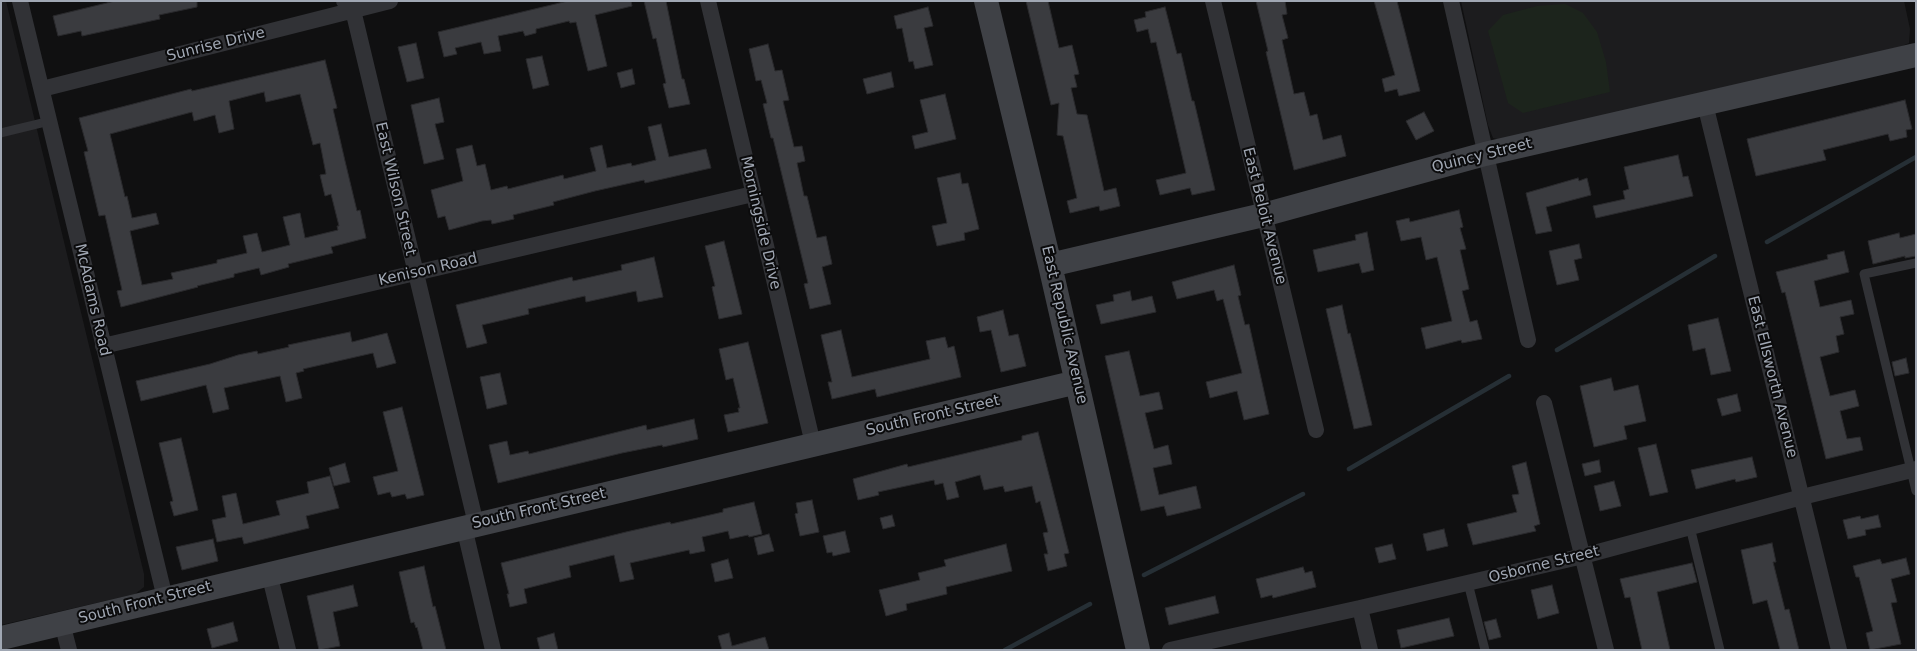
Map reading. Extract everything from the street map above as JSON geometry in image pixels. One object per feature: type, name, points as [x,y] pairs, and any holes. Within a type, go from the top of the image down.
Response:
[{"type":"street","name":"McAdams Road","points":[[20,1],[165,598]]},
{"type":"street","name":"Sunrise Drive","points":[[42,89],[349,6],[390,1]]},
{"type":"street","name":"Morningside Drive","points":[[708,1],[813,444]]},
{"type":"street","name":"East Republic Avenue","points":[[986,1],[1050,265],[1138,650]]},
{"type":"street","name":"East Beloit Avenue","points":[[1213,1],[1316,430]]},
{"type":"street","points":[[1450,1],[1528,340]]},
{"type":"street","name":"East Wilson Street","points":[[349,6],[415,274],[470,526],[493,650]]},
{"type":"street","name":"Quincy Street","points":[[1050,265],[1263,214],[1485,154],[1916,55]]},
{"type":"street","name":"East Ellsworth Avenue","points":[[1705,104],[1839,650]]},
{"type":"street","name":"Kenison Road","points":[[103,346],[753,194]]},
{"type":"street","name":"South Front Street","points":[[1,638],[1077,382]]},
{"type":"street","points":[[1544,402],[1606,650]]},
{"type":"street","name":"Osborne Street","points":[[1170,650],[1583,556],[1913,469]]},
{"type":"street","points":[[269,573],[288,650]]},
{"type":"street","points":[[1360,608],[1370,650]]},
{"type":"street","points":[[62,623],[69,650]]},
{"type":"lane","points":[[1,133],[50,121]]},
{"type":"lane","points":[[1916,263],[1864,274],[1913,469],[1916,491]]},
{"type":"lane","points":[[1690,527],[1720,650]]},
{"type":"lane","points":[[1468,583],[1485,650]]},
{"type":"shaded area","points":[[1,1],[6,1],[144,574],[144,587],[135,594],[1,625]]},
{"type":"shaded area","points":[[1461,1],[1904,1],[1910,29],[1909,43],[1900,47],[1501,140],[1493,138],[1488,125]]},
{"type":"shaded area","points":[[1565,4],[1583,13],[1597,32],[1606,62],[1610,92],[1523,113],[1508,103],[1488,31],[1503,15],[1537,6]]},
{"type":"building","points":[[115,1],[197,1],[197,7],[159,15],[160,19],[82,36],[81,31],[58,36],[53,16]]},
{"type":"building","points":[[568,1],[631,1],[632,6],[595,15],[607,66],[588,71],[576,22],[570,23],[569,21],[536,29],[536,33],[525,36],[523,31],[498,36],[501,51],[484,54],[481,42],[455,48],[457,54],[444,57],[438,32]]},
{"type":"building","points":[[644,1],[666,1],[682,79],[684,79],[690,104],[669,108],[663,84],[666,83],[656,38],[653,39]]},
{"type":"building","points":[[1026,1],[1048,1],[1059,48],[1072,45],[1079,74],[1074,75],[1077,87],[1071,88],[1077,114],[1087,115],[1104,191],[1116,188],[1120,206],[1100,211],[1099,206],[1070,213],[1067,201],[1077,198],[1063,136],[1057,135],[1059,103],[1051,105]]},
{"type":"building","points":[[1256,1],[1285,1],[1287,14],[1282,15],[1288,38],[1282,40],[1294,94],[1304,92],[1310,116],[1317,114],[1323,140],[1341,135],[1346,156],[1294,170]]},
{"type":"building","points":[[1374,1],[1397,1],[1420,91],[1399,96],[1397,89],[1385,92],[1382,79],[1395,75]]},
{"type":"building","points":[[928,7],[933,26],[924,28],[933,65],[915,69],[913,61],[909,62],[902,28],[897,29],[894,16]]},
{"type":"building","points":[[1165,7],[1177,54],[1181,53],[1215,190],[1192,195],[1190,188],[1160,195],[1156,180],[1186,173],[1156,42],[1151,43],[1148,29],[1137,32],[1134,20],[1146,17],[1145,12]]},
{"type":"building","points":[[416,43],[424,78],[407,82],[398,47]]},
{"type":"building","points":[[768,44],[775,71],[782,70],[789,100],[783,101],[794,147],[802,146],[805,161],[797,163],[804,196],[807,196],[817,238],[826,236],[832,264],[822,267],[831,304],[810,309],[804,284],[808,283],[763,104],[767,103],[761,80],[756,81],[749,49]]},
{"type":"building","points":[[542,56],[549,85],[533,89],[526,59]]},
{"type":"building","points":[[325,60],[337,108],[333,109],[357,211],[360,210],[366,238],[331,247],[333,253],[288,264],[289,267],[261,275],[259,268],[234,274],[234,277],[121,307],[117,291],[122,290],[105,215],[99,216],[84,152],[88,151],[79,118],[191,89],[192,91]],"holes":[[[264,92],[266,102],[300,94],[313,145],[320,143],[326,174],[320,175],[325,196],[331,194],[339,226],[337,226],[338,230],[305,238],[300,213],[283,217],[290,245],[262,252],[257,233],[243,236],[247,253],[217,260],[217,263],[171,273],[173,279],[142,285],[130,231],[159,224],[156,213],[132,218],[110,134],[192,112],[194,121],[215,115],[219,133],[234,129],[229,101]]]},
{"type":"building","points":[[632,69],[635,84],[621,88],[617,73]]},
{"type":"building","points":[[891,72],[894,87],[867,94],[863,79]]},
{"type":"building","points":[[945,94],[956,139],[915,149],[912,136],[928,132],[920,100]]},
{"type":"building","points":[[439,98],[444,122],[435,124],[444,159],[424,164],[411,105]]},
{"type":"building","points":[[1905,100],[1912,129],[1906,130],[1907,137],[1890,141],[1888,134],[1823,150],[1826,160],[1756,176],[1747,139]]},
{"type":"building","points":[[1424,112],[1434,131],[1416,140],[1406,121]]},
{"type":"building","points":[[661,124],[669,157],[706,149],[711,168],[645,183],[644,180],[595,191],[553,202],[554,205],[513,215],[514,219],[492,224],[491,220],[482,221],[449,230],[445,216],[438,218],[431,190],[463,181],[456,149],[472,145],[477,166],[485,164],[491,190],[507,186],[508,189],[563,175],[564,179],[596,171],[590,148],[602,145],[607,168],[631,163],[632,166],[656,160],[648,127]]},
{"type":"building","points":[[1678,155],[1683,177],[1688,176],[1693,196],[1596,218],[1593,206],[1625,199],[1623,191],[1629,189],[1624,167]]},
{"type":"building","points":[[960,173],[962,184],[968,183],[979,229],[964,233],[965,240],[937,246],[932,226],[947,223],[937,178]]},
{"type":"building","points":[[1578,178],[1579,181],[1587,178],[1591,195],[1546,207],[1552,231],[1536,234],[1526,193]]},
{"type":"building","points":[[1459,210],[1463,227],[1460,228],[1466,249],[1460,250],[1469,289],[1462,291],[1470,322],[1477,320],[1482,339],[1462,343],[1461,340],[1426,349],[1421,328],[1452,321],[1437,257],[1426,260],[1421,237],[1401,241],[1396,221],[1409,218],[1410,222]]},
{"type":"building","points":[[1367,232],[1374,270],[1362,273],[1359,263],[1318,272],[1313,250],[1356,240],[1355,235]]},
{"type":"building","points":[[1899,233],[1900,238],[1916,234],[1916,256],[1905,258],[1905,256],[1873,264],[1868,241]]},
{"type":"building","points":[[724,241],[742,314],[719,319],[712,287],[715,286],[705,246]]},
{"type":"building","points":[[1579,244],[1582,258],[1574,260],[1579,280],[1557,285],[1549,251]]},
{"type":"building","points":[[1844,251],[1849,272],[1814,281],[1820,307],[1851,300],[1854,314],[1840,317],[1844,334],[1836,336],[1839,352],[1820,357],[1830,396],[1855,390],[1859,406],[1840,411],[1847,439],[1860,437],[1863,450],[1826,459],[1785,292],[1782,293],[1776,272],[1828,259],[1827,255]]},
{"type":"building","points":[[654,257],[663,297],[638,302],[636,291],[586,302],[585,296],[528,309],[529,314],[482,325],[487,343],[467,348],[456,305],[572,277],[573,281],[622,270],[621,265]]},
{"type":"building","points":[[1234,265],[1241,295],[1238,296],[1245,325],[1249,324],[1269,414],[1244,420],[1237,391],[1210,398],[1206,382],[1242,373],[1223,299],[1217,301],[1214,290],[1177,299],[1172,282]]},
{"type":"building","points":[[1130,291],[1132,301],[1152,296],[1156,312],[1101,324],[1096,305],[1114,301],[1113,295]]},
{"type":"building","points":[[1342,305],[1372,425],[1354,429],[1326,309]]},
{"type":"building","points":[[1003,310],[1009,336],[1018,334],[1026,366],[1001,372],[991,330],[980,332],[977,317]]},
{"type":"building","points":[[1718,318],[1731,371],[1711,375],[1705,348],[1693,351],[1688,325]]},
{"type":"building","points":[[841,330],[852,377],[930,359],[926,341],[945,337],[948,348],[954,346],[961,377],[877,397],[875,389],[832,399],[828,382],[832,382],[821,335]]},
{"type":"building","points":[[350,332],[352,342],[387,333],[396,363],[377,368],[373,353],[303,369],[304,371],[296,373],[302,398],[286,402],[280,376],[224,388],[229,409],[213,413],[206,385],[141,401],[136,381],[210,364],[238,355],[257,351],[258,354],[289,347],[288,345]]},
{"type":"building","points":[[748,342],[768,423],[728,432],[724,415],[739,412],[738,408],[740,408],[733,378],[726,380],[719,349]]},
{"type":"building","points":[[1129,351],[1140,396],[1159,392],[1163,409],[1145,413],[1154,449],[1168,445],[1172,464],[1153,468],[1159,495],[1196,486],[1201,508],[1167,516],[1164,506],[1141,511],[1105,356]]},
{"type":"building","points":[[1906,358],[1909,373],[1895,376],[1892,362]]},
{"type":"building","points":[[500,373],[507,404],[487,409],[480,377]]},
{"type":"building","points":[[1611,378],[1614,391],[1638,385],[1646,421],[1624,426],[1627,439],[1594,447],[1580,386]]},
{"type":"building","points":[[1737,394],[1741,411],[1722,416],[1717,399]]},
{"type":"building","points":[[402,407],[424,495],[407,499],[405,494],[392,497],[390,492],[378,495],[373,477],[398,471],[383,412]]},
{"type":"building","points":[[694,419],[698,439],[663,447],[662,445],[622,453],[498,483],[489,445],[507,441],[510,455],[528,451],[529,454],[646,425],[647,430]]},
{"type":"building","points":[[1038,432],[1069,553],[1064,554],[1067,566],[1048,571],[1044,554],[1048,554],[1043,533],[1048,532],[1040,501],[1036,503],[1032,486],[1005,492],[1003,486],[984,490],[980,475],[955,482],[959,497],[947,500],[943,483],[935,485],[934,480],[878,492],[879,495],[858,500],[853,479],[907,464],[908,467],[1022,440],[1022,436]]},
{"type":"building","points":[[181,438],[198,510],[174,516],[170,502],[173,501],[159,443]]},
{"type":"building","points":[[1656,444],[1668,492],[1650,496],[1638,448]]},
{"type":"building","points":[[1752,457],[1757,477],[1736,482],[1735,479],[1696,489],[1691,470]]},
{"type":"building","points":[[1599,460],[1601,472],[1585,476],[1582,464]]},
{"type":"building","points":[[1526,462],[1540,524],[1534,526],[1536,531],[1473,545],[1467,524],[1517,512],[1512,495],[1519,494],[1512,466]]},
{"type":"building","points":[[345,463],[350,482],[334,486],[329,468]]},
{"type":"building","points":[[330,476],[339,508],[306,516],[309,528],[244,544],[242,537],[217,542],[212,520],[226,517],[222,496],[236,493],[243,524],[280,515],[276,501],[309,493],[307,482]]},
{"type":"building","points":[[1614,481],[1621,506],[1600,511],[1594,486]]},
{"type":"building","points":[[812,500],[819,532],[800,536],[795,514],[798,513],[796,503]]},
{"type":"building","points":[[754,502],[762,534],[730,539],[728,531],[702,537],[705,551],[690,554],[689,550],[630,563],[634,579],[620,582],[614,555],[569,566],[571,577],[524,589],[527,603],[510,607],[507,594],[509,594],[501,563],[626,532],[723,512],[723,509]]},
{"type":"building","points":[[892,515],[895,526],[883,529],[880,518]]},
{"type":"building","points":[[1878,515],[1881,527],[1865,530],[1866,535],[1848,539],[1843,520],[1860,516],[1861,519]]},
{"type":"building","points":[[1444,529],[1448,546],[1427,551],[1423,534]]},
{"type":"building","points":[[845,531],[850,552],[833,556],[832,552],[827,553],[823,536]]},
{"type":"building","points":[[769,534],[774,551],[758,555],[754,538]]},
{"type":"building","points":[[213,539],[218,561],[182,570],[176,547]]},
{"type":"building","points":[[1772,543],[1776,562],[1773,562],[1785,610],[1789,609],[1799,650],[1780,650],[1767,600],[1753,604],[1741,550]]},
{"type":"building","points":[[1006,544],[1012,571],[946,587],[947,594],[906,604],[907,610],[886,616],[879,590],[920,580],[918,573],[946,566],[944,560]]},
{"type":"building","points":[[1392,544],[1396,559],[1379,563],[1375,548]]},
{"type":"building","points":[[1906,558],[1910,574],[1891,579],[1897,602],[1891,603],[1901,644],[1870,650],[1866,633],[1873,631],[1859,577],[1856,577],[1853,566],[1880,559],[1882,564]]},
{"type":"building","points":[[728,559],[733,578],[715,582],[711,564]]},
{"type":"building","points":[[1692,563],[1697,582],[1657,592],[1670,650],[1642,650],[1630,597],[1625,598],[1620,579]]},
{"type":"building","points":[[424,566],[433,607],[435,606],[446,650],[423,650],[417,627],[414,622],[411,623],[399,572]]},
{"type":"building","points":[[1303,567],[1305,573],[1312,571],[1316,587],[1273,598],[1272,595],[1261,598],[1256,579]]},
{"type":"building","points":[[353,585],[358,606],[333,612],[340,646],[319,650],[307,596]]},
{"type":"building","points":[[1552,585],[1559,613],[1538,619],[1531,590]]},
{"type":"building","points":[[1215,596],[1219,613],[1169,625],[1165,608]]},
{"type":"building","points":[[1449,618],[1454,636],[1401,648],[1397,630]]},
{"type":"building","points":[[1496,619],[1501,637],[1489,640],[1484,622]]},
{"type":"building","points":[[233,622],[238,641],[212,648],[207,629]]},
{"type":"building","points":[[554,633],[558,650],[540,650],[537,638]]},
{"type":"building","points":[[729,633],[732,646],[765,637],[769,650],[722,650],[718,636]]},
{"type":"waterway","points":[[1767,242],[1916,157]]},
{"type":"waterway","points":[[1557,350],[1715,256]]},
{"type":"waterway","points":[[1349,469],[1509,376]]},
{"type":"waterway","points":[[1144,575],[1303,494]]},
{"type":"waterway","points":[[1005,650],[1090,604]]}]
